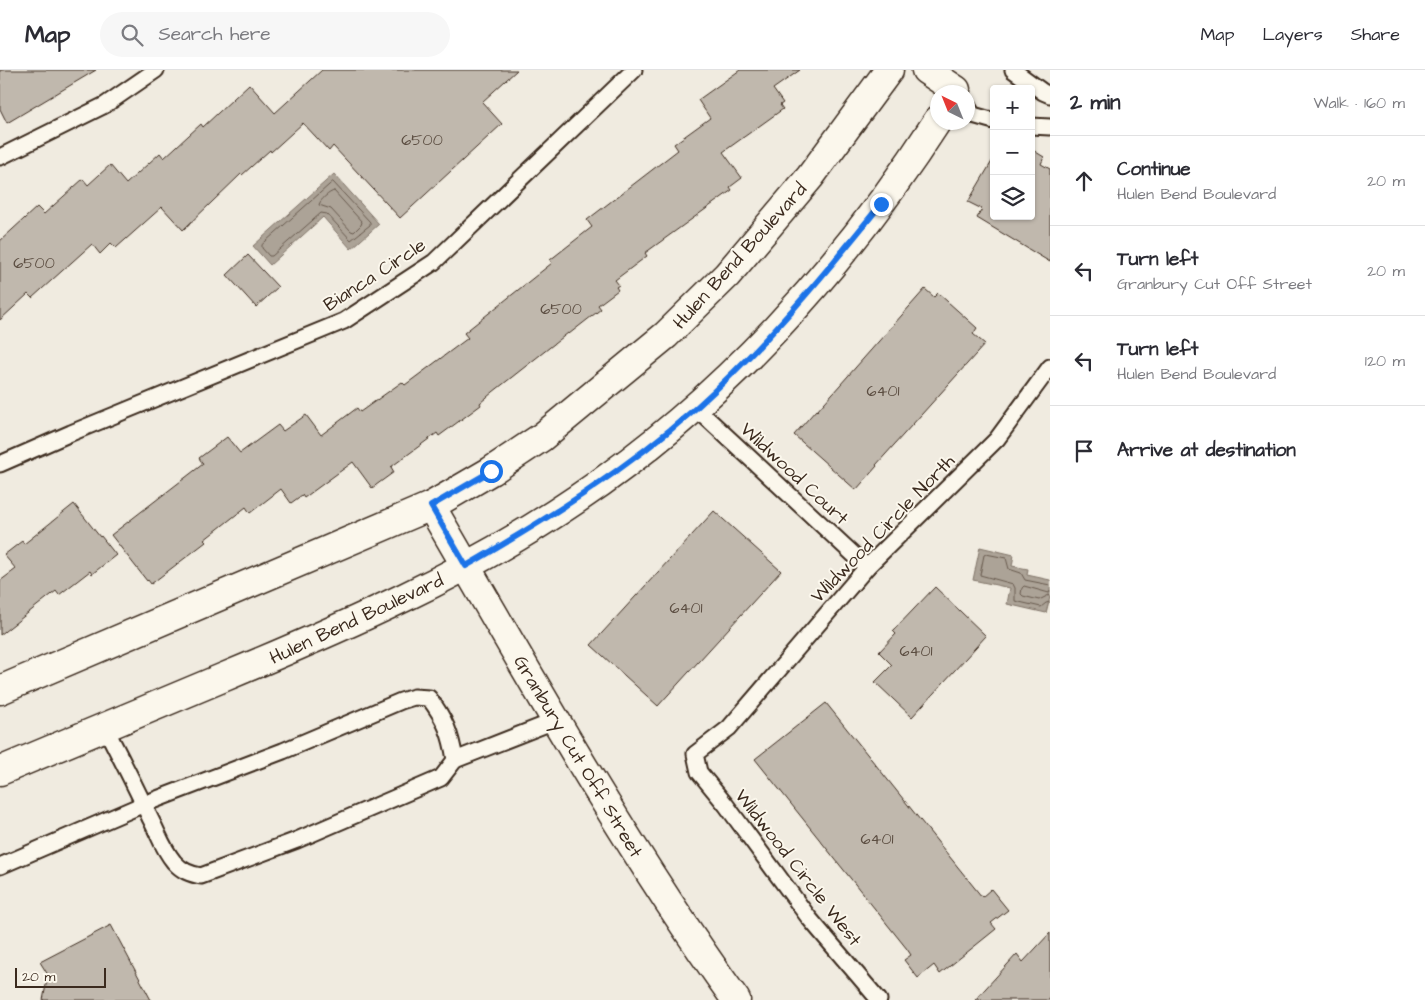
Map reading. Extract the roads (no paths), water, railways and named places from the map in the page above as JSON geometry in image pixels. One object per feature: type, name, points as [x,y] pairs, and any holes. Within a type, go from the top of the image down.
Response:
[{"type":"street","name":"Hulen Bend Boulevard","points":[[0,690],[431,506],[491,471],[542,437],[666,335],[726,275],[810,177],[889,70]]},
{"type":"street","points":[[926,70],[952,85]]},
{"type":"street","name":"Hulen Bend Boulevard","points":[[0,771],[344,627],[466,566],[576,500],[637,456],[696,408],[734,372],[774,330],[842,252],[881,204],[931,130]]},
{"type":"street","name":"Granbury Cut Off Street","points":[[431,506],[631,845],[689,935],[736,1000]]},
{"type":"lane","points":[[0,157],[105,105],[156,70]]},
{"type":"lane","name":"Bianca Circle","points":[[0,464],[344,321],[434,262],[634,70]]},
{"type":"lane","points":[[1013,70],[1043,92],[1050,94]]},
{"type":"lane","points":[[975,116],[990,120]]},
{"type":"lane","points":[[1035,126],[1050,127]]},
{"type":"lane","name":"Wildwood Circle North","points":[[695,754],[729,728],[867,567],[997,439],[1050,367]]},
{"type":"lane","name":"Wildwood Court","points":[[696,408],[867,567]]},
{"type":"lane","points":[[0,866],[144,804],[283,751],[414,697],[430,698],[441,714],[452,740],[455,760]]},
{"type":"lane","points":[[106,727],[166,850],[176,864],[190,874],[201,876],[297,840],[441,778],[455,760],[557,720]]},
{"type":"lane","name":"Wildwood Circle West","points":[[695,754],[700,772],[726,804],[809,918],[879,1000]]},
{"type":"water","points":[[334,174],[379,224],[351,249],[323,217],[270,265],[253,246]]},
{"type":"water","points":[[980,547],[1014,555],[1012,566],[1028,569],[1027,575],[1050,580],[1050,597],[1046,613],[1007,604],[1010,588],[973,580]]}]
